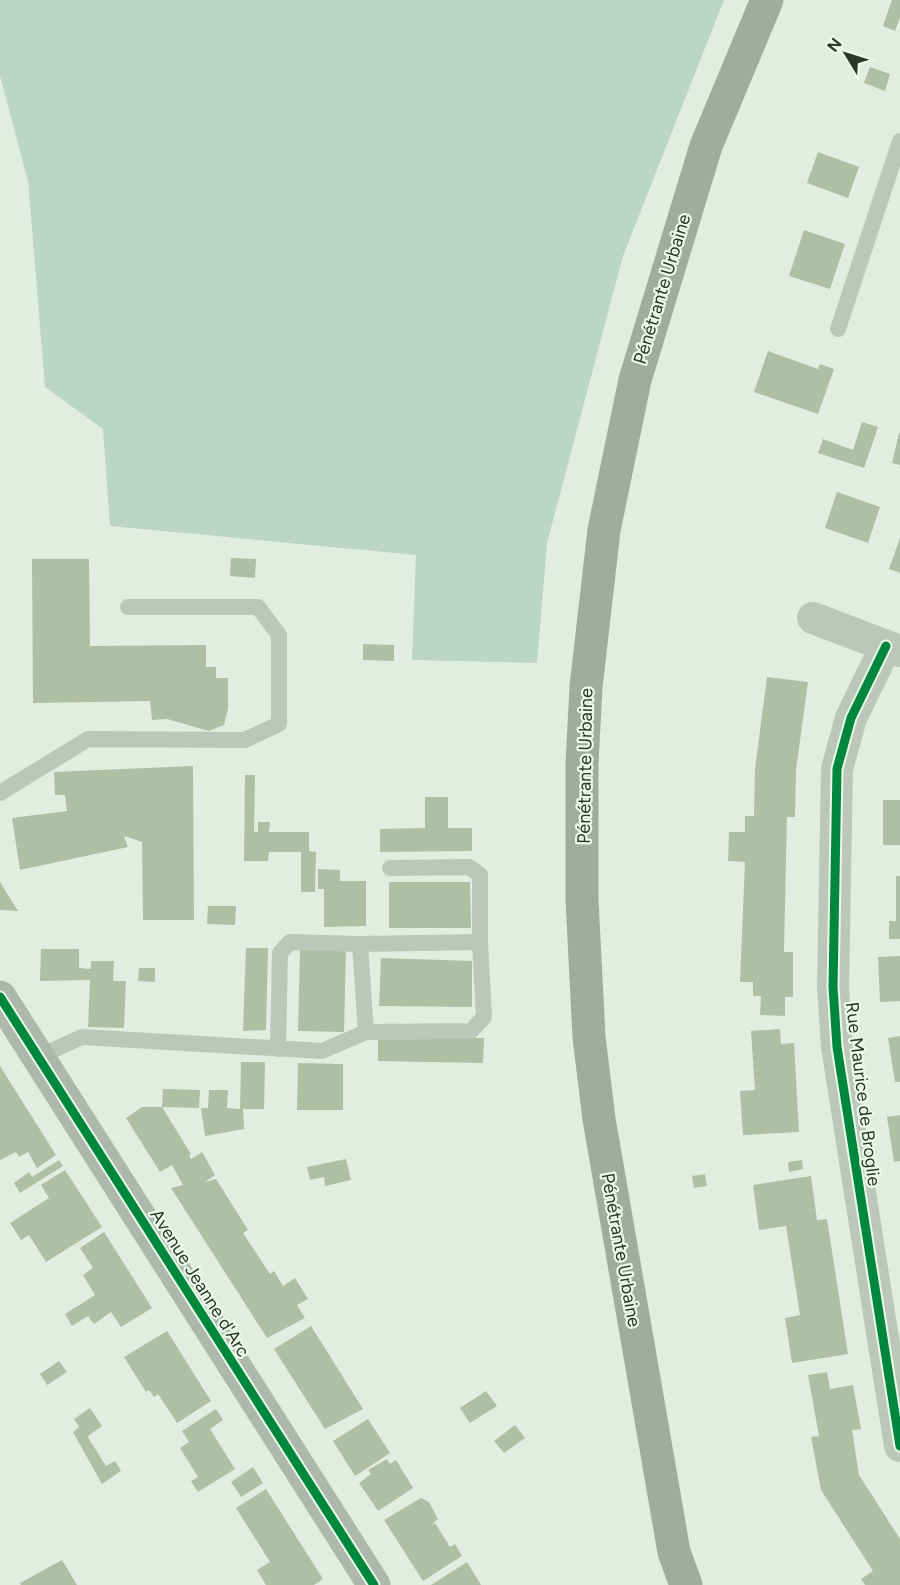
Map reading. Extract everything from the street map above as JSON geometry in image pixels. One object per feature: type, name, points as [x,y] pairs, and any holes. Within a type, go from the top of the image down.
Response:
[{"type":"main road","name":"Pénétrante Urbaine","points":[[674,1552],[599,1119],[589,1037],[582,900],[582,763],[586,687],[604,530],[635,380],[706,146],[767,0]]},
{"type":"main road","name":"Avenue Jeanne d'Arc","points":[[0,997],[374,1585]]},
{"type":"main road","points":[[673,1585],[674,1552]]},
{"type":"main road","points":[[674,1552],[686,1585]]},
{"type":"street","name":"Rue Maurice de Broglie","points":[[813,618],[893,648],[851,718],[837,769],[833,987],[837,1047],[891,1337],[900,1446]]},
{"type":"lane","points":[[838,329],[900,141]]},
{"type":"lane","points":[[0,793],[88,739],[245,740],[279,724],[279,635],[258,607],[128,607]]},
{"type":"lane","points":[[38,1056],[82,1037],[322,1051],[366,1032],[471,1030],[484,1017],[480,942],[480,875],[469,867],[390,868]]},
{"type":"lane","points":[[278,1049],[280,953],[290,942],[360,944],[480,942]]},
{"type":"lane","points":[[360,944],[366,1032]]},
{"type":"green space","points":[[0,0],[724,0],[623,256],[547,543],[537,663],[412,660],[416,555],[110,526],[103,429],[45,387],[28,181],[0,76]]},
{"type":"building","points":[[892,0],[900,0],[900,17],[895,31],[883,26]]},
{"type":"building","points":[[870,67],[890,74],[885,91],[864,83]]},
{"type":"building","points":[[818,152],[859,167],[848,198],[807,183]]},
{"type":"building","points":[[804,230],[845,244],[830,289],[789,276]]},
{"type":"building","points":[[768,351],[818,369],[820,364],[834,369],[818,414],[754,392]]},
{"type":"building","points":[[862,422],[878,427],[864,468],[818,453],[823,439],[853,450]]},
{"type":"building","points":[[900,433],[900,465],[892,463]]},
{"type":"building","points":[[837,492],[880,507],[868,543],[825,528]]},
{"type":"building","points":[[900,538],[900,573],[889,569]]},
{"type":"building","points":[[231,558],[256,559],[255,578],[230,576]]},
{"type":"building","points":[[32,559],[89,559],[90,646],[206,645],[206,667],[216,667],[216,678],[228,678],[228,709],[224,725],[209,731],[167,719],[152,720],[150,701],[33,703]]},
{"type":"building","points":[[363,644],[394,645],[394,661],[363,660]]},
{"type":"building","points":[[767,677],[808,682],[796,770],[795,817],[787,817],[784,952],[793,952],[793,997],[785,997],[785,1016],[760,1015],[761,996],[753,996],[753,982],[740,982],[745,862],[728,861],[729,832],[745,832],[745,816],[754,816],[755,769]]},
{"type":"building","points":[[193,766],[194,920],[143,920],[142,842],[124,836],[128,847],[20,870],[12,818],[67,811],[65,795],[55,795],[54,772]]},
{"type":"building","points":[[245,775],[255,775],[254,832],[258,832],[258,822],[270,822],[269,832],[309,832],[309,851],[316,852],[315,892],[301,892],[301,852],[269,852],[268,861],[244,861]]},
{"type":"building","points":[[425,797],[448,797],[448,828],[472,828],[472,851],[380,852],[380,829],[425,828]]},
{"type":"building","points":[[883,800],[900,800],[900,845],[883,845]]},
{"type":"building","points":[[318,869],[340,870],[340,881],[366,881],[366,926],[324,927],[324,889],[318,889]]},
{"type":"building","points":[[896,876],[900,876],[900,939],[889,939],[889,921],[896,921]]},
{"type":"building","points":[[0,882],[18,911],[0,910]]},
{"type":"building","points":[[389,882],[470,882],[471,928],[389,928]]},
{"type":"building","points":[[208,906],[236,906],[235,925],[207,924]]},
{"type":"building","points":[[246,948],[268,948],[266,1030],[243,1031]]},
{"type":"building","points":[[41,949],[79,949],[79,968],[91,969],[91,961],[114,961],[113,981],[126,981],[124,1028],[88,1027],[90,980],[40,981]]},
{"type":"building","points":[[300,949],[346,949],[344,1032],[298,1031]]},
{"type":"building","points":[[900,956],[900,1001],[880,1002],[878,957]]},
{"type":"building","points":[[381,958],[472,961],[472,1007],[379,1006]]},
{"type":"building","points":[[139,968],[155,968],[155,982],[138,981]]},
{"type":"building","points":[[780,1029],[781,1044],[794,1043],[799,1132],[743,1135],[740,1091],[755,1090],[751,1031]]},
{"type":"building","points":[[900,1036],[900,1082],[895,1082],[888,1038]]},
{"type":"building","points":[[378,1037],[484,1038],[483,1063],[378,1061]]},
{"type":"building","points":[[241,1062],[265,1062],[264,1109],[243,1109],[244,1129],[205,1136],[201,1108],[208,1108],[209,1090],[228,1090],[227,1108],[240,1109]]},
{"type":"building","points":[[298,1063],[343,1064],[343,1110],[297,1110]]},
{"type":"building","points":[[0,1066],[56,1155],[37,1168],[28,1152],[19,1157],[16,1152],[0,1160]]},
{"type":"building","points":[[163,1089],[200,1090],[199,1108],[162,1107]]},
{"type":"building","points":[[142,1107],[162,1107],[191,1154],[189,1155],[191,1159],[202,1152],[215,1175],[205,1182],[216,1179],[248,1230],[243,1233],[270,1274],[274,1271],[283,1286],[295,1278],[308,1299],[297,1305],[305,1318],[267,1338],[171,1188],[183,1185],[172,1165],[160,1172],[126,1118]]},
{"type":"building","points":[[900,1115],[900,1161],[894,1162],[887,1117]]},
{"type":"building","points":[[346,1159],[351,1180],[325,1186],[324,1177],[310,1180],[307,1167]]},
{"type":"building","points":[[59,1160],[63,1166],[20,1193],[14,1183],[29,1172],[32,1177]]},
{"type":"building","points":[[802,1160],[803,1169],[789,1172],[788,1162]]},
{"type":"building","points":[[65,1170],[102,1227],[46,1262],[29,1235],[21,1240],[10,1223],[49,1198],[41,1185]]},
{"type":"building","points":[[705,1174],[707,1186],[694,1188],[692,1176]]},
{"type":"building","points":[[811,1176],[817,1220],[827,1219],[848,1354],[792,1363],[785,1318],[800,1315],[786,1226],[759,1230],[753,1185]]},
{"type":"building","points":[[104,1232],[152,1308],[121,1327],[111,1312],[94,1324],[88,1316],[72,1326],[65,1314],[95,1295],[83,1275],[93,1268],[80,1248]]},
{"type":"building","points":[[311,1326],[363,1409],[325,1429],[274,1349]]},
{"type":"building","points":[[167,1331],[211,1401],[177,1423],[158,1394],[154,1397],[149,1390],[146,1392],[124,1357]]},
{"type":"building","points":[[59,1361],[67,1372],[47,1385],[40,1374]]},
{"type":"building","points":[[827,1372],[830,1389],[853,1385],[861,1429],[852,1430],[859,1475],[900,1539],[900,1585],[865,1585],[861,1579],[873,1571],[821,1490],[811,1437],[819,1436],[808,1375]]},
{"type":"building","points":[[486,1391],[497,1406],[470,1423],[460,1408]]},
{"type":"building","points":[[90,1408],[102,1426],[88,1436],[89,1439],[106,1466],[115,1461],[121,1471],[102,1484],[73,1432],[79,1427],[74,1419]]},
{"type":"building","points":[[216,1409],[223,1420],[210,1429],[235,1469],[198,1492],[191,1481],[198,1477],[180,1448],[189,1442],[182,1431]]},
{"type":"building","points":[[368,1419],[390,1453],[355,1476],[333,1441]]},
{"type":"building","points":[[515,1425],[525,1438],[504,1453],[494,1441]]},
{"type":"building","points":[[387,1459],[390,1464],[396,1460],[413,1488],[378,1511],[359,1483],[371,1474],[368,1470]]},
{"type":"building","points":[[253,1467],[263,1483],[241,1497],[231,1482]]},
{"type":"building","points":[[266,1489],[323,1579],[314,1585],[266,1585],[257,1570],[270,1562],[236,1508]]},
{"type":"building","points":[[421,1498],[429,1502],[438,1519],[430,1526],[435,1523],[450,1547],[455,1544],[462,1556],[423,1581],[384,1520]]},
{"type":"building","points":[[62,1560],[77,1585],[21,1585],[20,1583]]},
{"type":"building","points":[[467,1562],[481,1585],[431,1585]]},
{"type":"cycle path","points":[[886,646],[851,718],[837,769],[833,987],[837,1047],[900,1446]]},
{"type":"cycle path","points":[[0,997],[374,1585]]}]
